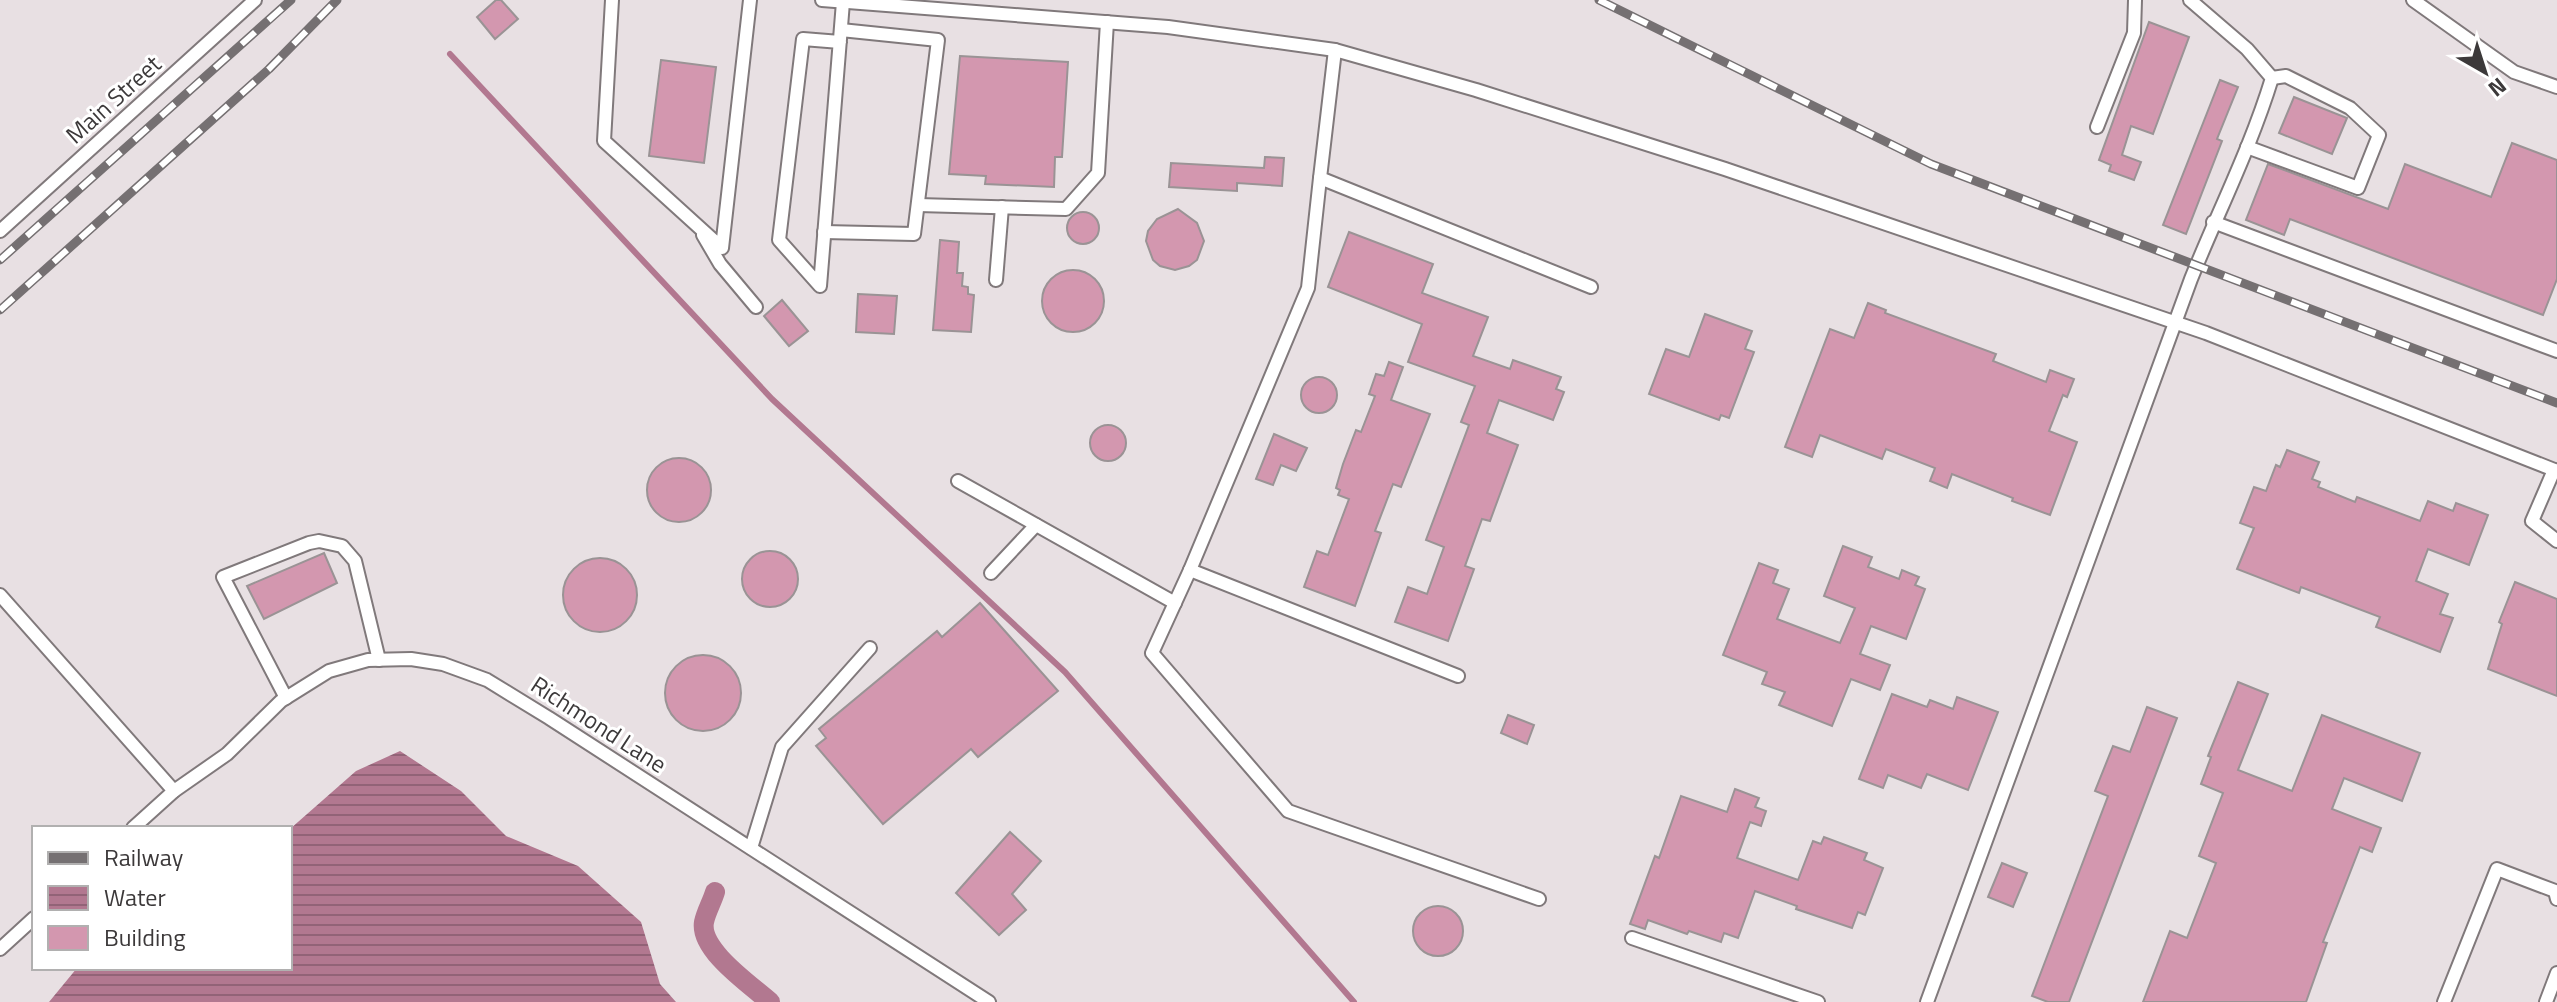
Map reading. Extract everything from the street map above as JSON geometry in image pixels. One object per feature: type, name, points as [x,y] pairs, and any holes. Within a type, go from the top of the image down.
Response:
[{"type":"lane","name":"Main Street","points":[[0,231],[255,0]]},
{"type":"lane","points":[[612,0],[604,141],[722,248],[750,0]]},
{"type":"lane","points":[[822,0],[1168,27],[1335,50],[1476,90],[1710,164],[2175,323],[2556,470],[2532,521],[2557,541]]},
{"type":"lane","points":[[2097,127],[2134,33],[2135,0]]},
{"type":"lane","points":[[2190,0],[2247,49],[2272,78]]},
{"type":"lane","points":[[2413,0],[2514,72],[2557,87]]},
{"type":"lane","points":[[824,232],[914,234],[938,40],[840,36],[803,39],[779,240],[820,286],[824,232],[840,36],[843,2]]},
{"type":"lane","points":[[918,205],[1066,209],[1098,173],[1107,22]]},
{"type":"lane","points":[[1335,50],[1308,288],[1152,653],[1288,811],[1539,899]]},
{"type":"lane","points":[[2247,147],[2358,188],[2379,135],[2350,108],[2286,76],[2272,78]]},
{"type":"lane","points":[[1927,1002],[2175,323],[2272,78]]},
{"type":"lane","points":[[1320,178],[1591,287]]},
{"type":"lane","points":[[996,280],[1002,207]]},
{"type":"lane","points":[[2213,222],[2557,351]]},
{"type":"lane","points":[[697,226],[720,264],[756,307]]},
{"type":"lane","points":[[958,481],[1175,603]]},
{"type":"lane","points":[[991,573],[1036,525]]},
{"type":"lane","points":[[286,698],[223,577],[309,543],[319,541],[342,546],[355,561],[379,660]]},
{"type":"lane","points":[[1190,570],[1458,676]]},
{"type":"lane","points":[[0,595],[174,791]]},
{"type":"lane","points":[[751,848],[782,747],[870,648]]},
{"type":"lane","name":"Richmond Lane","points":[[135,826],[174,791],[227,754],[286,698],[329,671],[368,660],[411,659],[443,664],[487,680],[989,1002]]},
{"type":"lane","points":[[2444,1002],[2497,869],[2555,891],[2557,899]]},
{"type":"lane","points":[[0,949],[32,920]]},
{"type":"lane","points":[[1632,938],[1818,1002]]},
{"type":"lane","points":[[2546,1002],[2557,973]]},
{"type":"water","points":[[400,751],[461,791],[506,836],[578,866],[641,922],[660,984],[676,1002],[49,1002],[75,970],[292,970],[292,827],[356,771]]},
{"type":"building","points":[[496,0],[501,0],[518,19],[495,39],[477,17]]},
{"type":"building","points":[[2149,22],[2189,37],[2153,134],[2131,126],[2122,155],[2141,162],[2134,180],[2109,171],[2111,165],[2099,160]]},
{"type":"building","points":[[960,56],[1068,62],[1062,157],[1055,157],[1054,187],[985,184],[986,176],[949,174]]},
{"type":"building","points":[[661,60],[716,67],[704,163],[649,156]]},
{"type":"building","points":[[2220,80],[2238,87],[2217,139],[2222,141],[2186,234],[2163,225]]},
{"type":"building","points":[[2294,97],[2347,118],[2332,154],[2279,133]]},
{"type":"building","points":[[2512,143],[2557,160],[2557,279],[2543,315],[2290,219],[2284,235],[2246,220],[2268,164],[2388,209],[2405,164],[2491,197]]},
{"type":"building","points":[[1265,157],[1284,158],[1282,186],[1237,183],[1237,191],[1169,187],[1171,163],[1264,168]]},
{"type":"building","points":[[1178,209],[1197,223],[1204,241],[1197,260],[1175,270],[1160,266],[1153,260],[1146,241],[1148,231],[1157,219]]},
{"type":"building","points":[[1083,212],[1094,217],[1099,228],[1094,239],[1083,244],[1072,239],[1067,228],[1072,217]]},
{"type":"building","points":[[1349,232],[1433,264],[1422,293],[1488,317],[1473,356],[1510,369],[1513,360],[1561,377],[1556,389],[1564,392],[1553,420],[1499,400],[1487,433],[1518,445],[1490,521],[1482,519],[1465,566],[1474,569],[1448,641],[1395,622],[1408,587],[1427,594],[1444,547],[1426,540],[1469,425],[1461,422],[1475,386],[1408,362],[1422,324],[1328,287]]},
{"type":"building","points":[[940,240],[959,242],[957,273],[963,273],[962,286],[968,287],[968,294],[974,295],[971,332],[933,330]]},
{"type":"building","points":[[1067,270],[1079,270],[1095,279],[1102,289],[1102,313],[1095,323],[1079,332],[1067,332],[1047,318],[1042,307],[1042,295],[1056,275]]},
{"type":"building","points":[[858,294],[897,296],[894,334],[856,332]]},
{"type":"building","points":[[782,300],[808,331],[789,346],[764,316]]},
{"type":"building","points":[[1868,303],[1886,310],[1885,313],[1996,354],[1993,361],[2046,382],[2050,370],[2074,379],[2067,397],[2063,395],[2049,431],[2077,442],[2050,515],[1952,474],[1947,488],[1930,481],[1935,468],[1886,449],[1882,459],[1820,435],[1812,457],[1785,447],[1830,329],[1854,338]]},
{"type":"building","points":[[1705,314],[1752,331],[1745,349],[1754,352],[1729,418],[1721,415],[1719,420],[1649,394],[1666,349],[1689,357]]},
{"type":"building","points":[[1389,362],[1403,367],[1391,400],[1430,414],[1401,487],[1393,484],[1375,531],[1381,533],[1355,606],[1304,587],[1317,551],[1328,555],[1349,499],[1338,495],[1340,490],[1336,488],[1343,464],[1356,430],[1361,432],[1375,396],[1369,394],[1376,374],[1384,376]]},
{"type":"building","points":[[1319,377],[1332,382],[1337,395],[1332,408],[1319,413],[1306,408],[1301,395],[1306,382]]},
{"type":"building","points":[[1108,425],[1121,430],[1126,443],[1121,456],[1108,461],[1095,456],[1090,443],[1095,430]]},
{"type":"building","points":[[1274,434],[1307,448],[1296,471],[1281,465],[1273,485],[1256,479]]},
{"type":"building","points":[[2287,450],[2319,462],[2312,479],[2320,482],[2318,487],[2355,502],[2357,497],[2420,521],[2428,501],[2453,511],[2456,503],[2488,515],[2469,565],[2428,549],[2416,581],[2448,594],[2440,614],[2453,618],[2440,652],[2376,627],[2380,617],[2301,587],[2299,593],[2237,569],[2254,528],[2240,523],[2254,487],[2266,491],[2276,465],[2280,467]]},
{"type":"building","points":[[679,458],[702,467],[711,490],[702,513],[679,522],[656,513],[647,490],[656,467]]},
{"type":"building","points":[[1843,546],[1872,557],[1868,567],[1899,579],[1902,570],[1919,577],[1915,585],[1925,589],[1906,639],[1871,626],[1860,654],[1890,665],[1880,690],[1851,679],[1832,726],[1779,705],[1785,692],[1762,684],[1767,672],[1723,655],[1759,563],[1778,570],[1773,583],[1789,589],[1777,619],[1840,643],[1855,608],[1824,596]]},
{"type":"building","points":[[770,551],[790,559],[798,579],[790,599],[770,607],[750,599],[742,579],[750,559]]},
{"type":"building","points":[[324,553],[337,583],[264,619],[247,586]]},
{"type":"building","points":[[600,558],[614,561],[626,569],[634,581],[637,595],[634,609],[626,621],[614,629],[600,632],[586,629],[574,621],[566,609],[563,595],[566,581],[574,569],[586,561]]},
{"type":"building","points":[[2515,582],[2557,599],[2557,696],[2488,669],[2502,624],[2499,622]]},
{"type":"building","points":[[980,603],[1058,691],[978,757],[971,749],[883,824],[816,746],[826,738],[819,729],[937,631],[942,637]]},
{"type":"building","points":[[696,655],[710,655],[724,661],[735,672],[741,693],[738,708],[730,720],[710,731],[696,731],[682,725],[671,714],[665,700],[665,686],[671,672],[682,661]]},
{"type":"building","points":[[2238,682],[2268,694],[2238,770],[2292,791],[2322,715],[2420,753],[2402,801],[2344,778],[2332,809],[2381,828],[2372,852],[2360,847],[2323,942],[2327,943],[2306,1002],[2143,1002],[2170,931],[2187,938],[2216,863],[2199,856],[2223,793],[2201,784],[2211,757],[2208,756]]},
{"type":"building","points":[[1892,694],[1927,707],[1930,700],[1953,709],[1957,697],[1998,712],[1968,790],[1927,774],[1921,788],[1888,775],[1883,788],[1859,779]]},
{"type":"building","points":[[2147,707],[2177,718],[2069,1002],[2048,1002],[2032,996],[2108,796],[2095,791],[2113,746],[2130,752]]},
{"type":"building","points":[[1508,715],[1534,725],[1527,744],[1501,733]]},
{"type":"building","points":[[1735,789],[1759,798],[1755,807],[1766,811],[1761,826],[1750,822],[1737,858],[1798,880],[1813,841],[1821,844],[1824,837],[1867,853],[1864,860],[1883,868],[1865,915],[1858,912],[1852,928],[1755,891],[1738,938],[1724,933],[1721,942],[1648,920],[1645,929],[1630,924],[1655,856],[1659,858],[1681,796],[1727,812]]},
{"type":"building","points":[[1010,832],[1041,861],[1012,894],[1026,910],[999,935],[956,893]]},
{"type":"building","points":[[2002,863],[2027,873],[2013,907],[1988,897]]},
{"type":"building","points":[[1438,906],[1456,913],[1463,931],[1456,949],[1438,956],[1420,949],[1413,931],[1420,913]]},
{"type":"waterway","points":[[450,54],[772,399],[1065,672],[1354,1002]]},
{"type":"waterway","points":[[715,892],[704,922],[710,944],[728,966],[770,1002]]},
{"type":"railway","points":[[0,260],[291,0]]},
{"type":"railway","points":[[0,310],[269,69],[337,0]]},
{"type":"railway","points":[[1599,0],[1931,164],[2557,403]]}]
